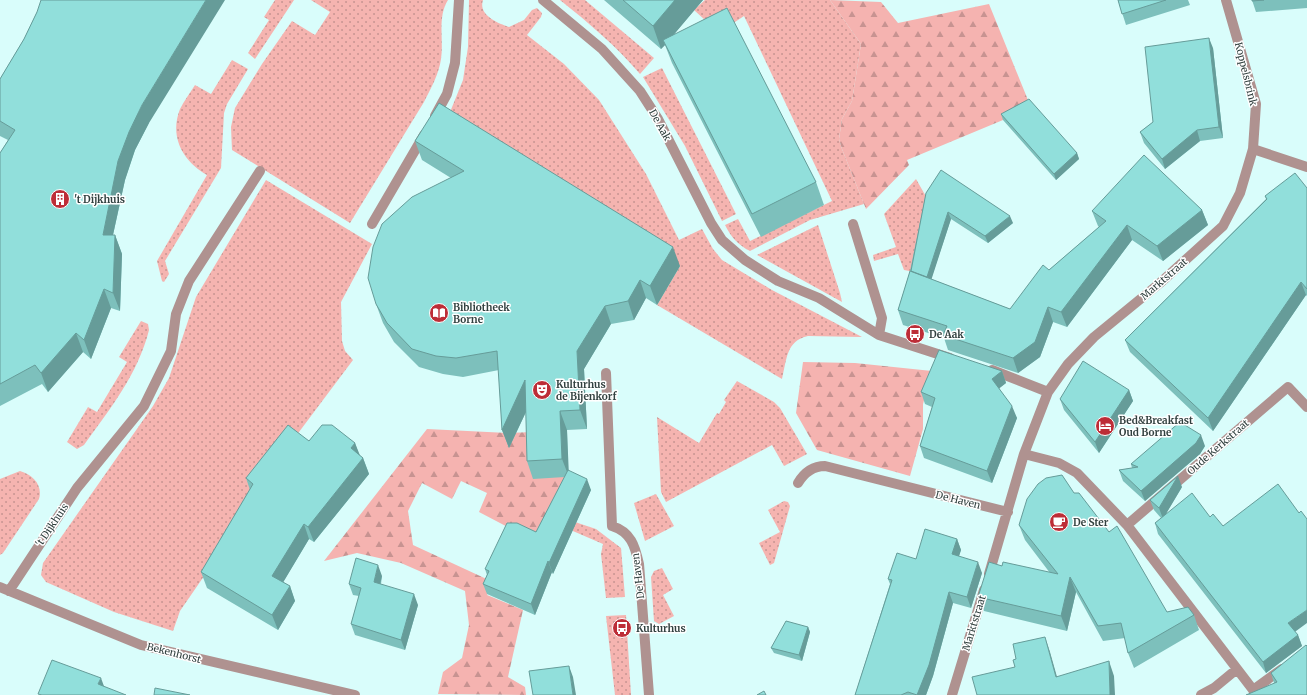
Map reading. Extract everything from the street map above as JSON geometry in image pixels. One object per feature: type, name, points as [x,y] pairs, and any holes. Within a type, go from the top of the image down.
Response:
[{"type":"street","points":[[372,224],[447,94],[455,63],[460,0]]},
{"type":"street","name":"De Aak","points":[[543,0],[602,49],[640,91],[658,119],[711,223],[722,240],[743,258],[778,281],[819,298],[879,335]]},
{"type":"street","name":"Koppelsbrink","points":[[1226,0],[1256,104],[1253,149]]},
{"type":"street","points":[[1253,149],[1307,167]]},
{"type":"street","name":"Marktstraat","points":[[952,695],[1008,512],[1024,454],[1048,392],[1068,364],[1094,337],[1160,283],[1223,226],[1240,193],[1253,149]]},
{"type":"street","name":"'t Dijkhuis","points":[[4,589],[77,488],[144,406],[171,351],[176,314],[189,282],[260,171]]},
{"type":"street","points":[[853,224],[882,318],[879,335],[962,361]]},
{"type":"street","points":[[983,368],[1048,392]]},
{"type":"street","name":"De Haven","points":[[606,373],[612,526],[624,532],[634,543],[639,564],[649,695]]},
{"type":"street","name":"Oude Kerkstraat","points":[[1127,525],[1288,387],[1307,407]]},
{"type":"street","points":[[1024,454],[1059,463],[1077,473],[1127,525],[1255,692],[1291,664]]},
{"type":"street","name":"De Haven","points":[[798,483],[807,471],[819,466],[825,466],[1008,512]]},
{"type":"street","name":"Bekenhorst","points":[[4,589],[141,645],[355,695]]},
{"type":"street","points":[[1201,695],[1214,688],[1237,669]]},
{"type":"shaded area","points":[[275,0],[294,0],[255,59],[248,53],[269,20],[264,17]]},
{"type":"shaded area","points":[[311,0],[448,0],[442,21],[441,59],[434,81],[424,102],[350,223],[232,150],[231,127],[235,108],[262,64],[292,21],[315,35],[330,12]]},
{"type":"shaded area","points":[[469,0],[483,0],[483,10],[486,14],[494,21],[509,27],[524,20],[532,10],[537,8],[542,13],[541,17],[527,35],[564,64],[599,100],[646,174],[679,240],[702,229],[713,249],[722,260],[772,290],[862,337],[808,336],[801,338],[791,347],[782,379],[657,305],[680,266],[446,122],[463,80],[468,47]]},
{"type":"shaded area","points":[[560,0],[585,0],[654,58],[640,74],[602,35]]},
{"type":"shaded area","points":[[705,0],[830,0],[861,44],[852,101],[842,119],[839,139],[864,204],[810,220],[750,251],[732,237],[725,225],[738,219],[750,241],[832,201],[744,16],[732,24],[706,21],[694,10]]},
{"type":"shaded area","points":[[232,60],[248,69],[227,104],[224,113],[221,168],[165,261],[169,274],[164,282],[162,281],[157,261],[207,175],[191,163],[180,147],[176,129],[180,109],[195,85],[211,94]]},
{"type":"shaded area","points":[[662,68],[736,214],[722,221],[685,146],[643,77]]},
{"type":"shaded area","points":[[916,179],[928,200],[915,272],[904,270],[898,254],[874,261],[873,255],[896,247],[884,214]]},
{"type":"shaded area","points":[[266,180],[372,244],[341,302],[342,341],[345,351],[353,360],[293,440],[253,505],[180,611],[173,631],[114,612],[46,582],[41,575],[43,563],[153,406],[169,378],[196,297]]},
{"type":"shaded area","points":[[818,225],[840,293],[842,302],[757,255]]},
{"type":"shaded area","points":[[141,321],[148,324],[149,330],[138,361],[113,404],[84,445],[77,449],[67,442],[88,407],[97,412],[127,362],[119,357]]},
{"type":"shaded area","points":[[737,381],[774,402],[780,408],[807,454],[784,466],[772,445],[666,502],[661,492],[657,417],[699,443],[717,413],[719,414],[726,402],[724,400]]},
{"type":"shaded area","points":[[20,471],[29,475],[36,481],[40,489],[39,499],[3,553],[0,555],[0,479]]},
{"type":"shaded area","points":[[656,494],[674,526],[645,541],[634,503]]},
{"type":"shaded area","points":[[784,501],[788,502],[790,506],[774,563],[770,565],[759,543],[780,532],[768,510]]},
{"type":"shaded area","points":[[554,515],[596,529],[621,548],[625,597],[606,598],[601,554],[603,544],[552,522]]},
{"type":"shaded area","points":[[662,568],[673,589],[663,595],[674,616],[659,624],[654,621],[651,577],[654,571]]},
{"type":"shaded area","points":[[626,615],[631,695],[615,695],[606,616]]},
{"type":"green space","points":[[830,0],[881,2],[898,23],[989,4],[1030,105],[1003,120],[907,160],[909,165],[866,209],[839,139],[842,119],[852,101],[861,44]]},
{"type":"green space","points":[[803,362],[855,363],[932,371],[923,404],[923,429],[910,476],[817,450],[796,413]]},
{"type":"green space","points":[[427,429],[508,433],[532,432],[569,477],[540,544],[479,512],[487,493],[461,481],[452,499],[422,483],[408,511],[413,545],[493,582],[487,595],[523,610],[508,677],[525,687],[526,695],[438,694],[443,672],[462,658],[469,625],[465,591],[401,563],[357,553],[324,561]]},
{"type":"building","name":"'t Dijkhuis","points":[[41,0],[206,0],[142,105],[129,132],[118,161],[103,235],[115,235],[113,293],[104,289],[84,340],[76,333],[41,373],[35,365],[0,384],[0,153],[15,130],[0,121],[0,79],[24,39]]},
{"type":"building","points":[[623,0],[675,0],[653,26]]},
{"type":"building","points":[[1118,0],[1166,0],[1122,14]]},
{"type":"building","points":[[727,8],[816,182],[752,214],[663,40]]},
{"type":"building","points":[[1209,38],[1219,127],[1197,130],[1162,159],[1140,132],[1153,122],[1145,47]]},
{"type":"building","points":[[1029,99],[1077,153],[1054,174],[1001,114]]},
{"type":"building","points":[[439,103],[673,247],[650,286],[640,280],[628,301],[605,306],[577,351],[580,410],[560,411],[562,459],[527,461],[525,380],[502,430],[497,351],[456,358],[436,356],[412,349],[387,323],[376,304],[368,278],[373,247],[382,224],[412,197],[464,171],[415,141]]},
{"type":"building","points":[[1144,155],[1202,210],[1157,246],[1127,225],[1061,312],[1048,307],[1035,342],[1013,358],[943,335],[947,326],[898,310],[910,271],[1010,309],[1043,265],[1049,270],[1106,221],[1092,211]]},
{"type":"building","points":[[941,170],[1010,216],[985,236],[948,212],[927,277],[911,271],[926,193]]},
{"type":"building","points":[[1295,173],[1307,188],[1307,289],[1301,282],[1208,418],[1125,340],[1267,199],[1265,196]]},
{"type":"building","points":[[939,350],[1002,371],[992,379],[1012,406],[987,471],[920,446],[935,398],[921,392]]},
{"type":"building","points":[[1083,361],[1129,390],[1095,442],[1060,399]]},
{"type":"building","points":[[1180,422],[1201,435],[1196,443],[1141,491],[1119,470],[1138,467],[1131,464]]},
{"type":"building","points":[[288,425],[309,441],[322,425],[332,425],[355,443],[351,448],[363,458],[308,527],[304,524],[272,576],[290,586],[272,615],[201,572],[253,484],[246,478]]},
{"type":"building","points":[[568,470],[587,479],[549,563],[548,561],[531,604],[483,584],[489,571],[485,569],[507,523],[517,523],[536,532]]},
{"type":"building","points":[[1062,475],[1074,493],[1079,493],[1109,532],[1117,526],[1167,612],[1188,607],[1194,615],[1128,653],[1121,623],[1098,626],[1070,577],[1061,616],[978,597],[989,562],[1002,566],[1003,562],[1058,574],[1019,525],[1027,499],[1038,484],[1046,478]]},
{"type":"building","points":[[1178,476],[1159,508],[1150,500]]},
{"type":"building","points":[[1278,484],[1299,513],[1301,511],[1307,519],[1307,610],[1288,623],[1298,635],[1263,662],[1155,523],[1192,493],[1210,517],[1213,514],[1223,526]]},
{"type":"building","points":[[925,529],[957,539],[952,554],[978,562],[967,597],[949,592],[929,665],[917,695],[908,692],[901,695],[855,695],[892,580],[888,579],[897,553],[916,559]]},
{"type":"building","points":[[356,558],[378,565],[374,582],[414,594],[401,640],[351,624],[361,588],[349,584]]},
{"type":"building","points":[[786,621],[808,627],[799,655],[771,648]]},
{"type":"building","points":[[1045,637],[1056,677],[1109,661],[1110,695],[977,695],[972,677],[1015,667],[1013,660],[1016,659],[1013,644]]},
{"type":"building","points":[[1306,645],[1307,695],[1246,695],[1277,682],[1271,673]]},
{"type":"building","points":[[52,660],[101,678],[98,684],[126,695],[38,694]]},
{"type":"building","points":[[569,666],[573,695],[533,695],[529,671]]},
{"type":"building","points":[[155,688],[190,695],[154,695]]},
{"type":"building","points":[[764,691],[766,695],[757,695]]},
{"type":"place","name":"'t Dijkhuis","points":[[60,199]]},
{"type":"place","name":"Bibliotheek Borne","points":[[439,313]]},
{"type":"place","name":"De Aak","points":[[915,334]]},
{"type":"place","name":"Kulturhus de Bijenkorf","points":[[542,390]]},
{"type":"place","name":"Bed&Breakfast Oud Borne","points":[[1105,426]]},
{"type":"place","name":"De Ster","points":[[1059,522]]},
{"type":"place","name":"Kulturhus","points":[[622,628]]}]
